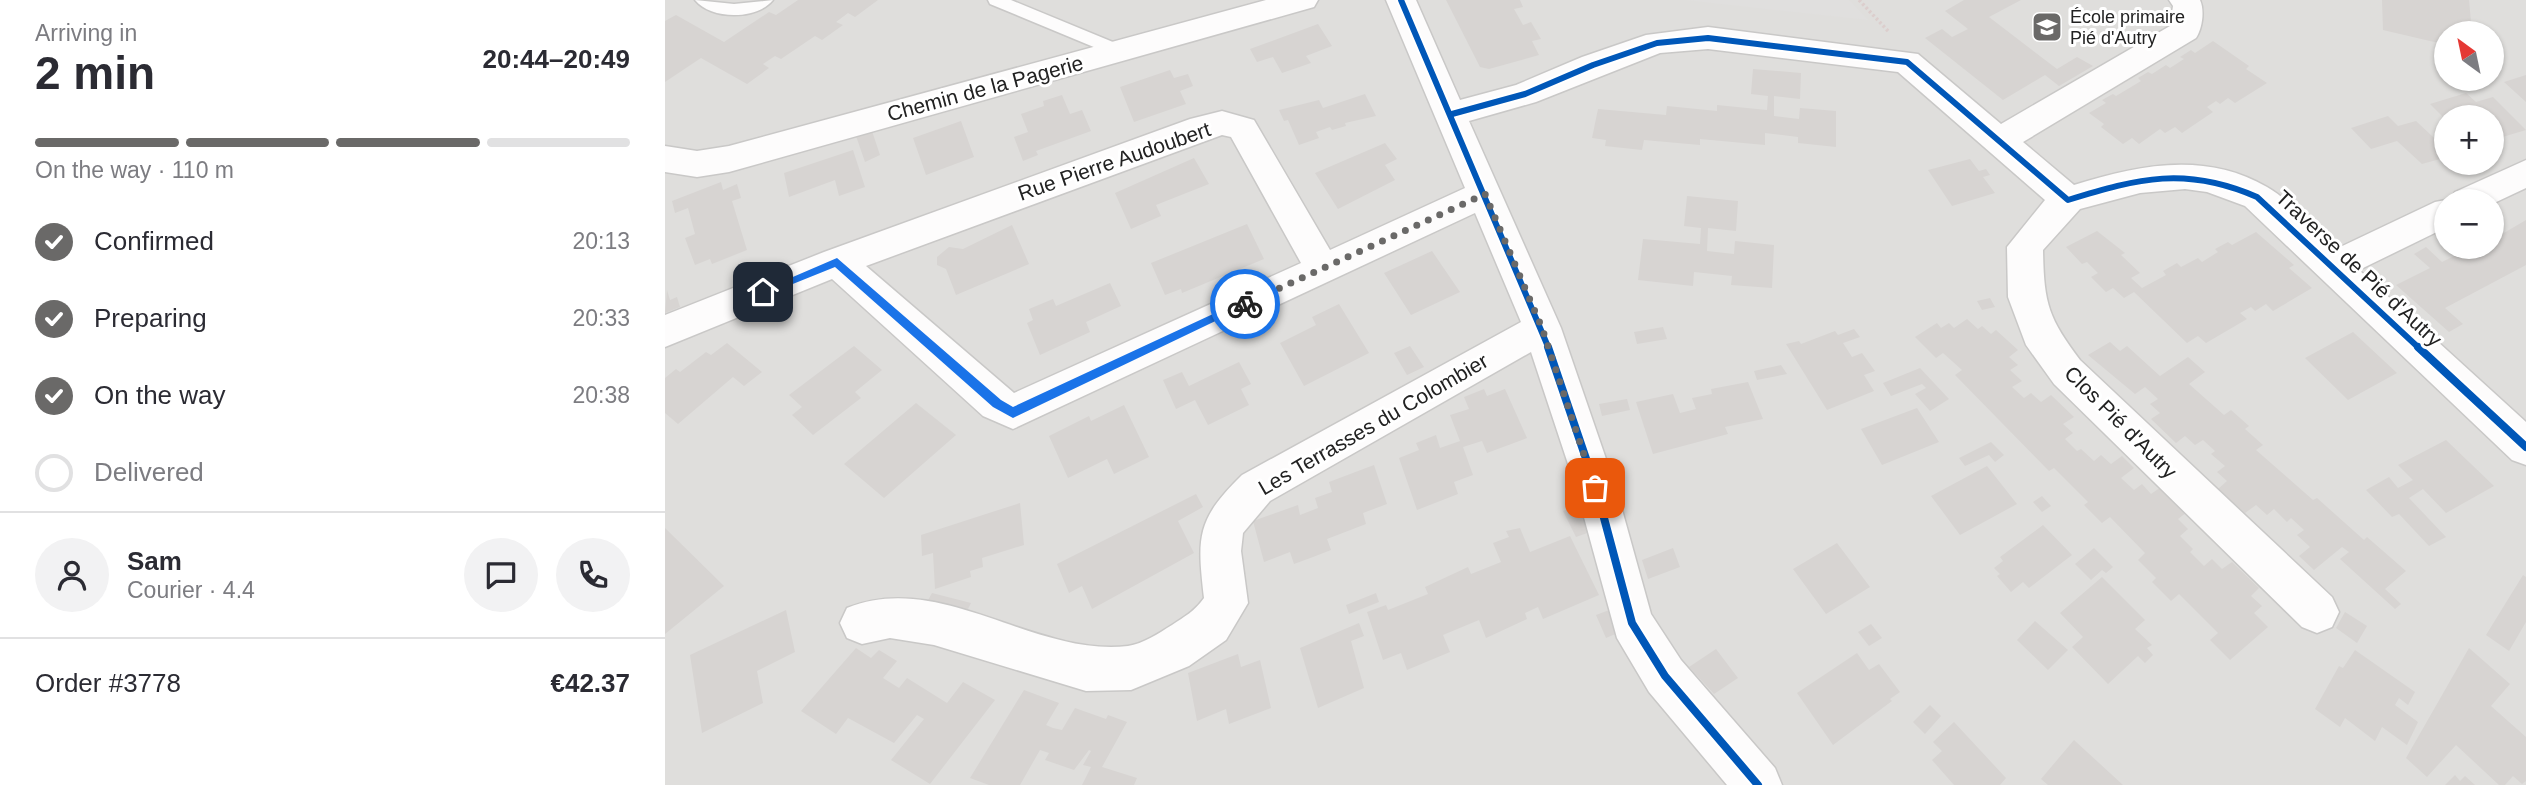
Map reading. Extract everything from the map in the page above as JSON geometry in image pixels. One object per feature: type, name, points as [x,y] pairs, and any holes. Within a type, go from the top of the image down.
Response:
[{"type":"street","name":"Chemin de la Pagerie","points":[[665,159],[697,164],[729,159],[1303,0]]},
{"type":"street","points":[[1401,0],[1453,114],[1542,328],[1595,488],[1632,623],[1665,676],[1758,785]]},
{"type":"street","points":[[1999,141],[2185,31],[2188,4],[2185,0]]},
{"type":"street","points":[[1453,114],[1525,94],[1593,65],[1657,43],[1708,38],[1907,62],[2068,201]]},
{"type":"street","name":"Rue Pierre Audoubert","points":[[665,331],[837,262],[1202,127],[1222,123],[1242,128],[1322,267]]},
{"type":"street","points":[[2492,189],[2526,173]]},
{"type":"street","name":"Traverse de Pié d'Autry","points":[[2068,201],[2133,180],[2204,176],[2229,183],[2257,197],[2526,447]]},
{"type":"street","points":[[837,262],[997,404],[1013,412],[1485,194]]},
{"type":"street","name":"Clos Pié d'Autry","points":[[2068,201],[2054,212],[2025,247],[2026,297],[2039,334],[2067,372],[2317,612]]},
{"type":"street","points":[[2331,267],[2434,217]]},
{"type":"street","name":"Les Terrasses du Colombier","points":[[862,623],[890,617],[934,624],[1086,668],[1131,668],[1163,654],[1211,625],[1226,603],[1219,534],[1232,511],[1256,488],[1542,328]]},
{"type":"lane","points":[[703,0],[727,12],[751,7],[765,0]]},
{"type":"lane","points":[[996,0],[1119,51]]},
{"type":"shaded area","points":[[665,0],[2526,0],[2526,785],[665,785]]},
{"type":"shaded area","points":[[1685,0],[1849,0],[1868,20]]},
{"type":"building","points":[[798,0],[878,0],[855,17],[848,13],[836,22],[843,25],[822,40],[815,36],[781,59],[775,56],[763,64],[769,68],[747,84],[701,58],[665,82],[665,21],[676,15],[724,42],[769,12],[776,15]]},
{"type":"building","points":[[1446,0],[1520,0],[1523,7],[1514,9],[1523,25],[1531,22],[1541,39],[1532,41],[1539,55],[1489,69],[1480,67]]},
{"type":"building","points":[[1964,0],[2021,0],[1989,17],[2057,69],[2077,57],[2093,66],[2059,86],[2045,75],[2003,100],[1925,38],[1942,29],[1952,37],[1968,29],[1945,11]]},
{"type":"building","points":[[2382,0],[2469,0],[2471,21],[2434,21],[2434,42],[2383,30]]},
{"type":"building","points":[[1318,24],[1332,46],[1306,56],[1311,63],[1282,73],[1273,57],[1257,62],[1250,49]]},
{"type":"building","points":[[2213,41],[2249,66],[2246,69],[2267,83],[2235,103],[2228,98],[2220,104],[2216,101],[2207,107],[2213,112],[2182,133],[2175,127],[2165,133],[2160,129],[2139,144],[2132,138],[2123,144],[2101,127],[2104,124],[2089,113],[2106,103],[2102,100],[2113,94],[2116,96],[2141,81],[2138,78],[2148,72],[2152,74],[2166,65],[2170,68],[2184,59],[2180,57],[2191,50],[2195,53]]},
{"type":"building","points":[[1753,69],[1801,73],[1800,99],[1774,96],[1774,116],[1799,119],[1800,108],[1836,111],[1836,147],[1798,143],[1798,137],[1765,133],[1765,145],[1700,139],[1700,145],[1644,140],[1642,150],[1605,146],[1606,140],[1592,138],[1598,109],[1666,115],[1667,106],[1717,111],[1717,105],[1767,110],[1768,96],[1751,94]]},
{"type":"building","points":[[1170,70],[1174,78],[1188,74],[1193,86],[1180,91],[1186,104],[1134,122],[1120,87]]},
{"type":"building","points":[[2526,75],[2526,102],[2504,82]]},
{"type":"building","points":[[2466,93],[2476,102],[2493,97],[2501,105],[2434,105],[2434,108],[2430,104]]},
{"type":"building","points":[[1365,94],[1376,116],[1345,123],[1346,126],[1332,130],[1330,127],[1316,132],[1319,138],[1299,145],[1288,120],[1284,121],[1279,110],[1319,100],[1323,108]]},
{"type":"building","points":[[1062,95],[1070,114],[1082,110],[1091,131],[1036,151],[1038,155],[1023,161],[1014,137],[1028,132],[1021,114],[1044,106],[1043,101]]},
{"type":"building","points":[[2504,108],[2526,130],[2504,137]]},
{"type":"building","points":[[2388,116],[2398,126],[2416,121],[2434,138],[2434,161],[2422,164],[2397,141],[2371,149],[2351,128]]},
{"type":"building","points":[[961,121],[974,157],[926,175],[913,138]]},
{"type":"building","points":[[872,131],[880,155],[865,162],[856,136]]},
{"type":"building","points":[[1385,143],[1397,159],[1385,165],[1395,180],[1338,209],[1315,173]]},
{"type":"building","points":[[853,150],[865,187],[839,196],[835,180],[789,197],[784,173]]},
{"type":"building","points":[[1194,158],[1209,184],[1156,205],[1161,216],[1131,229],[1115,193]]},
{"type":"building","points":[[1970,159],[1979,171],[1986,169],[1990,175],[1983,177],[1995,193],[1952,206],[1928,170]]},
{"type":"building","points":[[721,182],[723,190],[737,184],[741,198],[732,201],[747,250],[712,264],[710,259],[695,265],[685,238],[695,234],[688,208],[675,213],[672,201]]},
{"type":"building","points":[[1687,196],[1738,201],[1736,231],[1708,228],[1707,251],[1734,254],[1735,241],[1774,245],[1772,288],[1731,285],[1732,276],[1694,272],[1693,286],[1638,280],[1643,239],[1700,244],[1701,228],[1684,226]]},
{"type":"building","points":[[2526,220],[2526,265],[2445,308],[2463,324],[2449,332],[2396,285],[2430,268],[2414,254],[2426,247],[2434,254],[2434,259],[2442,262],[2448,259],[2504,259],[2504,233]]},
{"type":"building","points":[[1247,224],[1264,259],[1182,293],[1181,289],[1165,295],[1151,263]]},
{"type":"building","points":[[1012,225],[1029,264],[956,295],[946,269],[937,265],[937,257],[949,247],[963,249]]},
{"type":"building","points":[[2097,231],[2125,253],[2121,255],[2140,273],[2131,278],[2142,288],[2166,275],[2163,271],[2177,263],[2181,267],[2198,258],[2202,262],[2218,252],[2215,249],[2228,242],[2232,245],[2256,232],[2294,265],[2289,268],[2312,288],[2273,311],[2266,304],[2255,311],[2251,307],[2240,313],[2247,319],[2206,343],[2198,336],[2187,343],[2134,292],[2124,298],[2113,288],[2106,292],[2091,277],[2098,273],[2087,262],[2082,264],[2066,247]]},
{"type":"building","points":[[1432,251],[1460,292],[1411,315],[1384,273]]},
{"type":"building","points":[[1110,283],[1121,306],[1086,322],[1090,332],[1040,355],[1027,323],[1033,320],[1029,309],[1053,299],[1056,306]]},
{"type":"building","points":[[667,290],[670,300],[677,297],[680,307],[665,313]]},
{"type":"building","points":[[1990,298],[1995,307],[1982,310],[1977,301]]},
{"type":"building","points":[[1339,304],[1369,353],[1304,386],[1280,343],[1316,325],[1312,317]]},
{"type":"building","points":[[1967,319],[1978,329],[1982,326],[1991,334],[1996,330],[2018,350],[2009,357],[2018,365],[2010,370],[2022,381],[2012,387],[2024,398],[2031,393],[2041,402],[2051,395],[2074,417],[2063,424],[2073,433],[2065,439],[2077,451],[2081,449],[2094,461],[2101,455],[2111,464],[2122,456],[2134,468],[2121,478],[2134,490],[2142,484],[2151,494],[2161,487],[2187,512],[2178,519],[2188,529],[2180,536],[2193,549],[2190,552],[2204,566],[2212,559],[2222,569],[2232,562],[2259,588],[2251,596],[2262,606],[2254,613],[2268,627],[2230,660],[2210,640],[2218,633],[2179,594],[2171,601],[2152,582],[2156,578],[2138,560],[2145,553],[2110,517],[2102,523],[2084,505],[2088,502],[2054,468],[2049,471],[1955,375],[1962,370],[1943,353],[1936,358],[1915,337],[1937,323],[1941,328],[1949,323],[1954,328]]},
{"type":"building","points":[[1663,327],[1667,339],[1637,344],[1634,332]]},
{"type":"building","points":[[1854,329],[1860,337],[1843,343],[1852,357],[1862,353],[1875,371],[1864,375],[1874,391],[1827,410],[1786,344],[1799,341],[1801,344],[1835,331],[1838,335]]},
{"type":"building","points":[[2353,332],[2397,373],[2348,400],[2305,358]]},
{"type":"building","points":[[2110,342],[2120,351],[2127,346],[2160,376],[2188,357],[2205,372],[2189,384],[2224,415],[2231,410],[2249,426],[2245,429],[2263,445],[2256,450],[2313,500],[2317,498],[2364,540],[2367,537],[2406,571],[2385,589],[2401,604],[2395,609],[2340,559],[2349,552],[2342,547],[2314,570],[2299,556],[2310,547],[2297,535],[2304,530],[2291,518],[2287,522],[2274,509],[2267,515],[2256,505],[2245,513],[2218,489],[2227,481],[2217,472],[2225,466],[2211,454],[2215,451],[2203,440],[2195,445],[2185,436],[2176,443],[2151,419],[2160,413],[2150,404],[2158,399],[2145,387],[2135,394],[2088,355]]},
{"type":"building","points":[[727,343],[762,372],[744,386],[733,377],[678,424],[665,413],[665,378],[676,369],[680,372],[706,352],[711,355]]},
{"type":"building","points":[[854,346],[882,370],[855,392],[861,398],[813,435],[792,415],[802,407],[789,395]]},
{"type":"building","points":[[1410,346],[1424,367],[1407,375],[1394,353]]},
{"type":"building","points":[[1239,362],[1251,384],[1241,389],[1249,405],[1208,425],[1195,400],[1176,409],[1163,380],[1182,372],[1189,386]]},
{"type":"building","points":[[1781,365],[1787,374],[1757,380],[1754,371]]},
{"type":"building","points":[[1920,368],[1949,399],[1930,411],[1915,394],[1926,388],[1922,384],[1891,396],[1883,383]]},
{"type":"building","points":[[1748,382],[1763,419],[1725,427],[1728,434],[1653,454],[1636,402],[1673,394],[1680,413],[1696,409],[1692,398],[1712,394],[1711,389]]},
{"type":"building","points":[[1484,389],[1487,396],[1505,389],[1527,438],[1487,453],[1482,441],[1463,447],[1473,475],[1454,482],[1458,494],[1417,510],[1399,458],[1419,450],[1416,443],[1436,435],[1440,448],[1460,441],[1450,415],[1469,409],[1464,397]]},
{"type":"building","points":[[1627,399],[1630,410],[1602,416],[1599,404]]},
{"type":"building","points":[[916,403],[956,435],[884,498],[844,464]]},
{"type":"building","points":[[1124,405],[1149,457],[1114,474],[1107,459],[1068,478],[1049,436],[1089,416],[1091,421]]},
{"type":"building","points":[[1917,408],[1939,442],[1882,465],[1861,429]]},
{"type":"building","points":[[2446,440],[2494,486],[2446,513],[2423,489],[2409,498],[2446,537],[2429,546],[2399,514],[2392,517],[2366,490],[2389,477],[2398,488],[2413,480],[2398,465]]},
{"type":"building","points":[[1991,442],[2004,455],[1995,462],[1989,455],[1965,466],[1959,458]]},
{"type":"building","points":[[1374,465],[1387,504],[1363,513],[1366,524],[1327,539],[1331,550],[1313,557],[1294,564],[1290,552],[1264,562],[1253,521],[1298,505],[1300,515],[1318,508],[1315,498],[1332,492],[1329,482]]},
{"type":"building","points":[[1987,466],[2017,504],[1960,535],[1931,496]]},
{"type":"building","points":[[1196,494],[1203,507],[1178,521],[1194,553],[1092,609],[1082,586],[1069,593],[1057,564]]},
{"type":"building","points":[[2042,496],[2051,506],[2042,512],[2033,502]]},
{"type":"building","points":[[1020,503],[1024,545],[982,558],[983,567],[970,571],[971,577],[935,589],[933,553],[922,556],[921,535]]},
{"type":"building","points":[[1581,503],[1590,532],[1576,537],[1563,511]]},
{"type":"building","points":[[2043,525],[2072,555],[2029,588],[2023,582],[2011,592],[1997,576],[2000,574],[1994,568],[2003,561],[2000,557]]},
{"type":"building","points":[[665,528],[724,586],[665,634]]},
{"type":"building","points":[[1520,528],[1530,552],[1570,536],[1599,595],[1543,619],[1538,607],[1525,613],[1527,619],[1486,638],[1479,620],[1443,635],[1450,652],[1407,670],[1401,653],[1383,660],[1367,612],[1386,605],[1388,610],[1428,594],[1425,587],[1468,567],[1471,574],[1501,562],[1493,543],[1509,537],[1506,531]]},
{"type":"building","points":[[1837,543],[1870,587],[1826,614],[1793,569]]},
{"type":"building","points":[[1673,548],[1680,567],[1648,579],[1642,560]]},
{"type":"building","points":[[2094,548],[2113,567],[2106,573],[2102,570],[2091,580],[2075,564]]},
{"type":"building","points":[[2523,575],[2526,577],[2526,622],[2509,651],[2486,635]]},
{"type":"building","points":[[2102,577],[2145,620],[2135,629],[2152,645],[2147,648],[2153,655],[2145,663],[2138,656],[2108,684],[2072,647],[2083,637],[2060,613]]},
{"type":"building","points":[[932,593],[971,603],[962,621],[922,611]]},
{"type":"building","points":[[1376,593],[1379,602],[1349,614],[1346,605]]},
{"type":"building","points":[[1612,609],[1620,632],[1606,638],[1596,615]]},
{"type":"building","points":[[786,610],[795,652],[757,671],[763,703],[702,733],[690,655]]},
{"type":"building","points":[[2345,612],[2367,626],[2357,643],[2336,628]]},
{"type":"building","points":[[2035,621],[2068,650],[2048,670],[2017,640]]},
{"type":"building","points":[[1359,623],[1364,636],[1351,641],[1364,688],[1318,708],[1300,648]]},
{"type":"building","points":[[1871,624],[1882,638],[1869,646],[1858,632]]},
{"type":"building","points":[[856,648],[871,658],[879,650],[897,661],[883,678],[899,688],[907,678],[947,703],[963,682],[995,700],[930,784],[891,760],[924,719],[917,715],[894,743],[848,718],[836,734],[801,711]]},
{"type":"building","points":[[2469,648],[2510,684],[2491,706],[2526,737],[2526,781],[2522,784],[2513,776],[2505,785],[2499,785],[2456,745],[2427,777],[2406,758]]},
{"type":"building","points":[[1716,649],[1738,678],[1714,694],[1689,667]]},
{"type":"building","points":[[2355,650],[2415,692],[2408,705],[2399,698],[2395,705],[2418,722],[2407,745],[2382,727],[2375,741],[2345,718],[2340,727],[2315,709],[2339,666],[2343,668]]},
{"type":"building","points":[[1857,653],[1869,670],[1879,664],[1900,692],[1833,745],[1797,693]]},
{"type":"building","points":[[1238,654],[1241,667],[1260,660],[1271,708],[1229,724],[1226,709],[1197,721],[1188,673]]},
{"type":"building","points":[[1024,690],[1059,703],[1046,725],[1053,728],[1062,730],[1075,708],[1106,719],[1108,715],[1127,722],[1102,767],[1137,778],[1134,785],[1082,785],[1091,767],[1083,765],[1091,751],[1089,750],[1074,770],[1045,760],[1049,753],[1040,750],[1020,785],[989,785],[970,778]]},
{"type":"building","points":[[1930,705],[1941,716],[1925,734],[1913,722]]},
{"type":"building","points":[[1954,722],[2006,778],[2000,785],[1954,785],[1932,760],[1942,751],[1933,742]]},
{"type":"building","points":[[2074,740],[2123,785],[2048,785],[2041,779]]},
{"type":"building","points":[[2455,775],[2460,781],[2465,776],[2475,785],[2445,785]]},
{"type":"cycle path","points":[[1401,0],[1542,328],[1596,488],[1632,623],[1665,676],[1758,785]]},
{"type":"cycle path","points":[[1452,114],[1525,94],[1593,65],[1657,43],[1708,38],[1907,62],[2068,200],[2140,180],[2185,176],[2207,179],[2257,197],[2526,447]]},
{"type":"way so far","points":[[1245,304],[1485,194],[1542,328],[1595,488]]},
{"type":"place","name":"École primaire Pié d'Autry","points":[[2047,27]]},
{"type":"route","points":[[763,292],[837,262],[997,404],[1013,412],[1245,304]]}]
